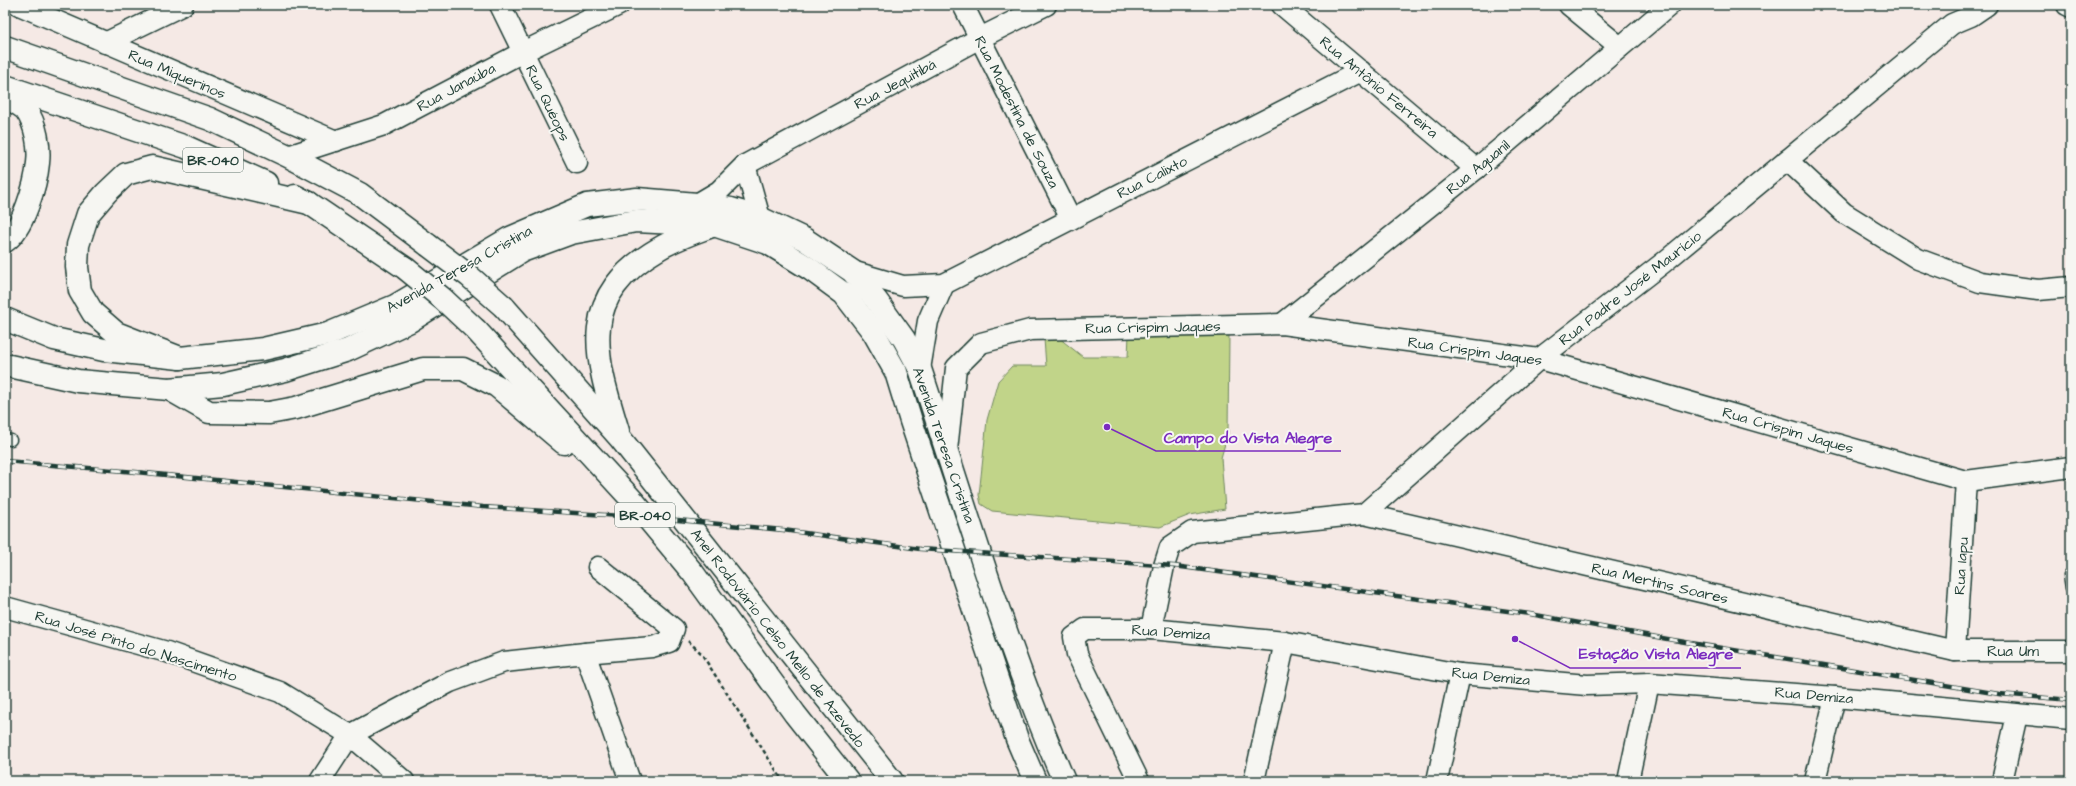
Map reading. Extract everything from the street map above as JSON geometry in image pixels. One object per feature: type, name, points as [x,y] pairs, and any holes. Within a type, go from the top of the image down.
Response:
[{"type":"main road","name":"Anel Rodoviário Celso Mello de Azevedo","points":[[5,47],[210,119],[288,156],[360,194],[469,276],[504,307],[620,438],[892,781]]},
{"type":"main road","name":"Anel Rodoviário Celso Mello de Azevedo","points":[[5,86],[186,147],[309,202],[405,268],[443,299],[476,330],[634,502],[693,573],[795,714],[848,781]]},
{"type":"main road","points":[[5,97],[18,104],[26,111],[38,143],[38,162],[25,211],[18,227],[5,241]]},
{"type":"main road","points":[[180,358],[116,332],[93,313],[80,291],[77,267],[78,244],[88,214],[106,193],[126,174],[152,167],[309,202]]},
{"type":"main road","name":"Avenida Teresa Cristina","points":[[5,319],[54,339],[104,350],[180,358],[263,349],[328,334],[395,306],[510,238],[587,205],[637,199],[697,204],[731,209],[760,218],[804,239],[852,271],[876,300],[904,339],[920,369],[1016,661],[1064,781]]},
{"type":"main road","name":"Avenida Teresa Cristina","points":[[5,365],[78,381],[169,389],[223,384],[285,370],[348,350],[410,321],[522,251],[571,232],[636,221],[714,225],[768,243],[810,269],[844,294],[874,333],[893,365],[1016,738],[1035,781]]},
{"type":"main road","points":[[620,438],[605,389],[598,349],[598,334],[606,299],[626,271],[661,247],[714,225]]},
{"type":"main road","points":[[169,389],[209,412],[269,413],[296,408],[423,369],[463,369],[497,386],[634,502]]},
{"type":"street","name":"Rua Miquerinos","points":[[19,5],[336,141]]},
{"type":"street","points":[[105,43],[183,5]]},
{"type":"street","name":"Rua Quéops","points":[[500,5],[577,163]]},
{"type":"street","name":"Rua Janaúba","points":[[288,156],[384,125],[523,52],[619,5]]},
{"type":"street","name":"Rua Modestina de Souza","points":[[963,5],[1071,219]]},
{"type":"street","name":"Rua Jequitibá","points":[[697,204],[720,191],[745,165],[980,38],[1046,5]]},
{"type":"street","name":"Rua Antônio Ferreira","points":[[1282,5],[1476,169]]},
{"type":"street","points":[[1568,5],[1620,47]]},
{"type":"street","name":"Rua Aguanil","points":[[1282,324],[1476,169],[1670,5]]},
{"type":"street","name":"Rua Padre José Maurício","points":[[1952,24],[1963,5]]},
{"type":"street","name":"Rua Padre José Maurício","points":[[1364,514],[1539,359],[1663,263],[1952,24],[1971,16],[1987,5]]},
{"type":"street","points":[[2067,5],[2071,8]]},
{"type":"street","name":"Rua Calixto","points":[[852,271],[884,282],[903,286],[944,284],[1361,71]]},
{"type":"street","points":[[1787,160],[1844,213],[1918,259],[1980,282],[2038,290],[2071,287]]},
{"type":"street","points":[[745,165],[760,218]]},
{"type":"street","points":[[920,369],[928,321],[944,284]]},
{"type":"street","name":"Rua Crispim Jaques","points":[[947,450],[956,368],[981,343],[1030,330],[1282,324],[1539,359],[1966,481],[2071,467]]},
{"type":"street","name":"Rua Iapu","points":[[1955,651],[1966,481]]},
{"type":"street","points":[[1151,629],[1164,566],[1170,547],[1192,532],[1364,514]]},
{"type":"street","name":"Rua Mertins Soares","points":[[1364,514],[1955,651]]},
{"type":"street","points":[[320,781],[350,735],[450,682],[504,662],[585,653],[652,648],[669,642],[674,629],[598,567]]},
{"type":"street","name":"Rua José Pinto do Nascimento","points":[[5,607],[167,652],[280,692],[350,735],[404,781]]},
{"type":"street","name":"Rua Demiza","points":[[1139,781],[1077,654],[1074,637],[1085,629],[1151,629],[1285,642],[1460,674],[1587,685],[1649,683],[1835,697],[2071,719]]},
{"type":"street","points":[[1254,781],[1285,642]]},
{"type":"street","name":"Rua Um","points":[[1955,651],[2071,651]]},
{"type":"street","points":[[585,653],[630,781]]},
{"type":"street","points":[[1437,781],[1460,674]]},
{"type":"street","points":[[1628,781],[1649,683]]},
{"type":"street","points":[[1815,781],[1835,697]]},
{"type":"street","points":[[2002,781],[2017,715]]},
{"type":"lane","points":[[2068,575],[2071,588]]},
{"type":"path","points":[[674,629],[701,653],[783,781]]},
{"type":"green space","points":[[1129,334],[1229,335],[1228,433],[1221,458],[1225,509],[1190,515],[1160,527],[992,511],[981,504],[979,495],[987,420],[998,381],[1012,366],[1046,366],[1044,339],[1059,338],[1083,357],[1128,357]]},
{"type":"railway","points":[[5,461],[136,472],[483,507],[667,519],[783,530],[920,549],[1174,566],[1530,614],[1673,640],[1999,694],[2071,700]]},
{"type":"place","name":"Campo do Vista Alegre","points":[[1107,427]]},
{"type":"place","name":"Estação Vista Alegre","points":[[1515,639]]}]
